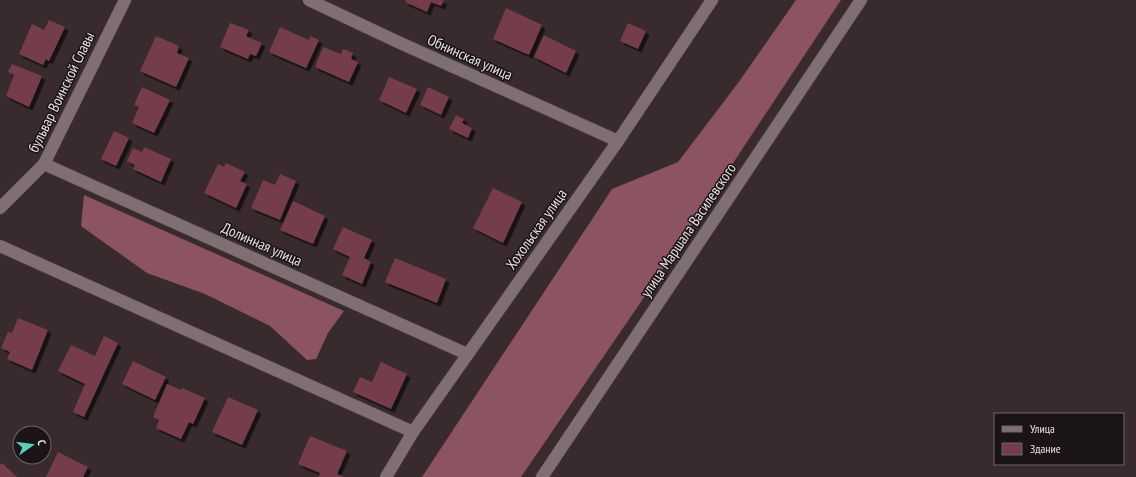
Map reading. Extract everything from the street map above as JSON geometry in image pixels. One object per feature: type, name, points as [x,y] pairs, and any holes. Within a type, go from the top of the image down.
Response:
[{"type":"street","name":"бульвар Воинской Славы","points":[[0,208],[44,164],[125,0]]},
{"type":"street","name":"Обнинская улица","points":[[309,0],[398,42],[618,141]]},
{"type":"street","name":"Хохольская улица","points":[[386,477],[413,432],[618,141],[712,0]]},
{"type":"street","name":"улица Маршала Василевского","points":[[542,477],[861,0]]},
{"type":"street","name":"Долинная улица","points":[[44,164],[467,354]]},
{"type":"street","points":[[0,246],[413,432]]},
{"type":"shaded area","points":[[796,0],[841,0],[647,293],[521,477],[422,477],[612,189],[678,162],[738,83]]},
{"type":"shaded area","points":[[84,195],[344,311],[328,333],[316,359],[307,360],[270,326],[205,294],[147,273],[81,226]]},
{"type":"building","points":[[406,0],[444,0],[441,6],[431,2],[427,12],[405,2]]},
{"type":"building","points":[[506,8],[542,25],[529,55],[493,39]]},
{"type":"building","points":[[49,20],[65,27],[49,61],[46,59],[43,65],[19,54],[32,24],[44,30]]},
{"type":"building","points":[[230,23],[249,30],[246,36],[262,43],[256,56],[250,54],[248,59],[220,47]]},
{"type":"building","points":[[628,23],[646,31],[638,49],[620,41]]},
{"type":"building","points":[[280,27],[309,40],[310,36],[319,40],[306,68],[269,52]]},
{"type":"building","points":[[544,35],[576,51],[566,73],[534,57]]},
{"type":"building","points":[[156,36],[179,46],[177,53],[189,58],[176,87],[140,71]]},
{"type":"building","points":[[323,47],[341,54],[343,49],[353,53],[351,59],[358,62],[349,82],[315,67]]},
{"type":"building","points":[[12,64],[42,76],[29,107],[6,96],[14,75],[8,72]]},
{"type":"building","points":[[389,77],[417,89],[406,113],[379,100]]},
{"type":"building","points":[[142,87],[170,100],[154,133],[132,123],[139,107],[134,105]]},
{"type":"building","points":[[428,87],[449,97],[441,115],[420,105]]},
{"type":"building","points":[[456,115],[464,119],[462,123],[472,128],[468,138],[449,129]]},
{"type":"building","points":[[114,131],[129,138],[116,166],[101,159]]},
{"type":"building","points":[[144,147],[171,159],[161,182],[133,169],[135,165],[127,161],[133,148],[142,152]]},
{"type":"building","points":[[226,163],[245,172],[240,181],[247,184],[236,208],[204,193],[218,164],[224,167]]},
{"type":"building","points":[[280,174],[296,181],[280,220],[251,208],[263,180],[275,185]]},
{"type":"building","points":[[493,188],[522,202],[503,243],[473,228]]},
{"type":"building","points":[[293,201],[325,216],[313,244],[280,230]]},
{"type":"building","points":[[343,227],[372,240],[364,258],[371,262],[362,284],[342,275],[350,257],[333,249]]},
{"type":"building","points":[[395,258],[446,279],[437,303],[385,282]]},
{"type":"building","points":[[18,318],[48,330],[32,370],[7,359],[10,352],[1,348],[8,332],[12,333]]},
{"type":"building","points":[[104,336],[118,343],[84,417],[73,412],[85,384],[58,371],[71,345],[95,356]]},
{"type":"building","points":[[133,361],[166,377],[155,400],[122,384]]},
{"type":"building","points":[[381,362],[407,374],[391,409],[353,392],[360,377],[372,382]]},
{"type":"building","points":[[167,384],[181,390],[182,388],[205,398],[193,424],[189,422],[181,439],[156,428],[159,420],[153,417]]},
{"type":"building","points":[[228,397],[258,410],[242,445],[212,432]]},
{"type":"building","points":[[310,436],[347,451],[337,474],[344,477],[319,477],[320,473],[298,464]]},
{"type":"building","points":[[58,452],[88,467],[83,477],[46,477]]},
{"type":"building","points":[[2,463],[17,477],[0,477],[0,465]]}]
